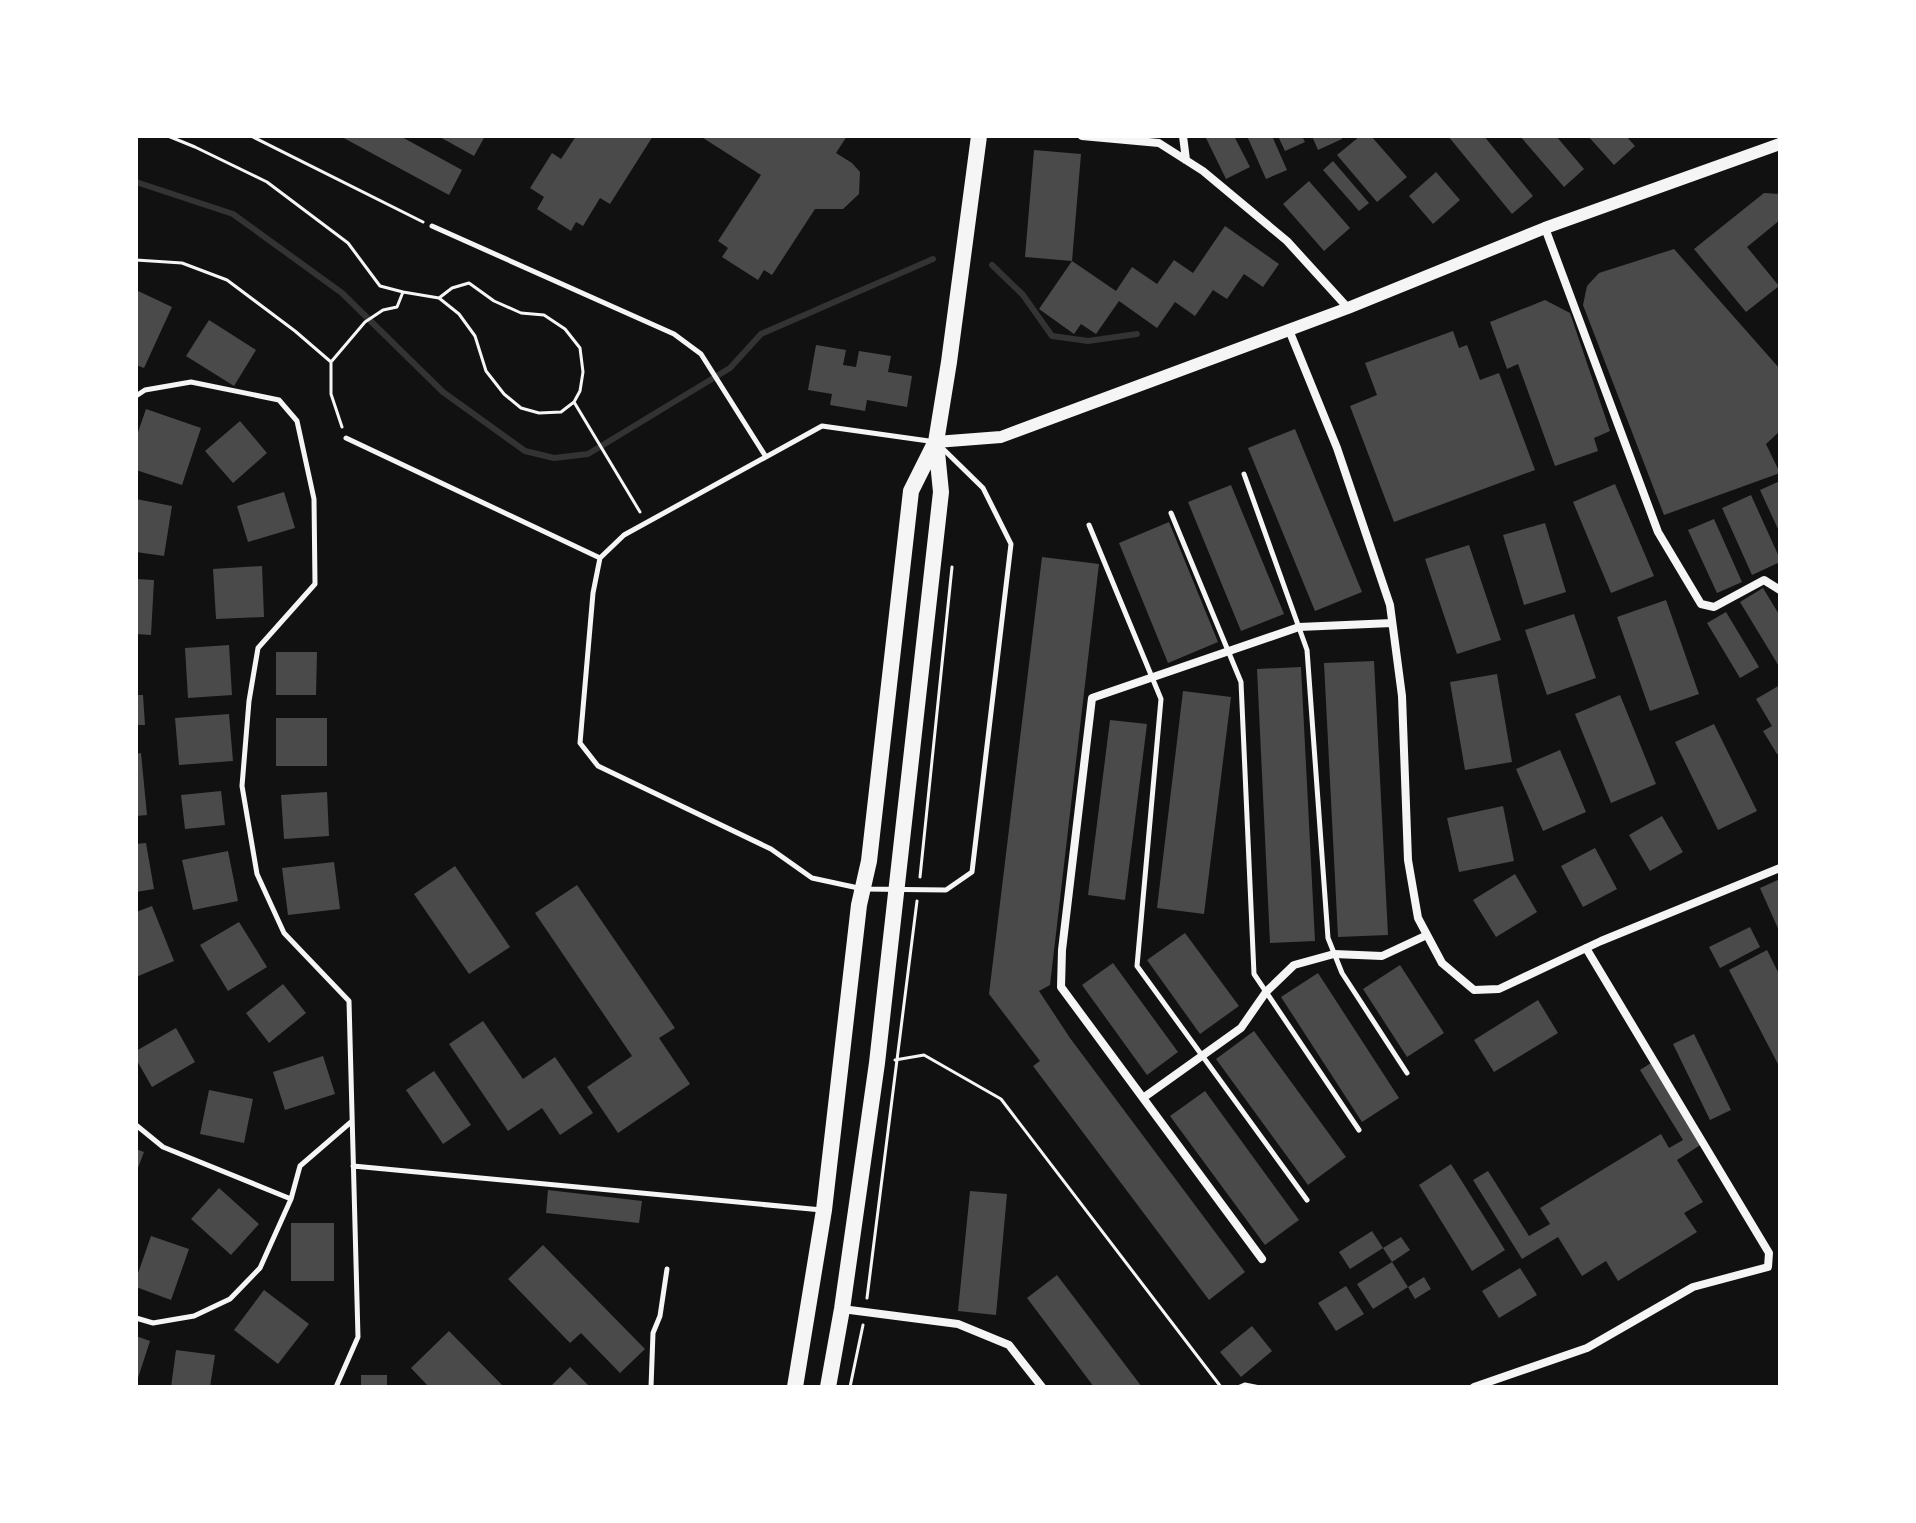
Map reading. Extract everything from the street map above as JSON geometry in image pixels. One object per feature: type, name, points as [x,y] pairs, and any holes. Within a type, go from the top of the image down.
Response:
[{"type":"highway","points":[[828,1387],[877,1063],[941,492],[936,442],[979,136]]},
{"type":"highway","points":[[795,1387],[824,1210],[859,905],[869,861],[911,491],[936,442]]},
{"type":"street","points":[[1082,136],[1159,143],[1186,160],[1287,241],[1348,308]]},
{"type":"street","points":[[1183,136],[1186,160]]},
{"type":"street","points":[[936,442],[1001,437],[1348,308],[1545,228],[1780,144]]},
{"type":"street","points":[[1545,228],[1658,532],[1701,604],[1714,607],[1764,580],[1780,590]]},
{"type":"street","points":[[1289,330],[1337,448],[1390,605],[1402,696],[1408,860],[1418,918],[1442,963],[1474,990],[1499,989],[1586,948],[1780,868]]},
{"type":"street","points":[[1262,1259],[1061,987],[1062,950],[1092,698],[1299,627],[1392,623]]},
{"type":"street","points":[[1143,1098],[1241,1028],[1266,992],[1294,965],[1334,954],[1382,956],[1427,935]]},
{"type":"street","points":[[1474,1387],[1587,1348],[1693,1287],[1768,1267],[1769,1253],[1586,948]]},
{"type":"street","points":[[842,1309],[958,1324],[1009,1345],[1042,1387]]},
{"type":"lane","points":[[432,226],[674,334],[701,354],[766,457]]},
{"type":"lane","points":[[136,396],[145,390],[191,382],[279,400],[297,421],[314,499],[315,584],[258,648],[249,701],[242,786],[257,874],[284,933],[349,1001],[358,1337],[336,1387]]},
{"type":"lane","points":[[822,426],[936,442],[983,488],[1011,544],[972,872],[946,890],[863,889],[812,878],[771,849],[598,766],[580,743],[593,593],[600,558],[624,535],[766,457],[822,426]]},
{"type":"lane","points":[[346,438],[600,558]]},
{"type":"lane","points":[[1244,474],[1307,650],[1328,938],[1342,973],[1407,1073]]},
{"type":"lane","points":[[1171,513],[1241,682],[1254,974],[1359,1130]]},
{"type":"lane","points":[[1089,525],[1161,699],[1137,966],[1307,1200]]},
{"type":"lane","points":[[136,1318],[153,1323],[194,1316],[230,1299],[260,1268],[291,1199],[300,1166],[352,1121]]},
{"type":"lane","points":[[136,1125],[163,1147],[291,1199]]},
{"type":"lane","points":[[353,1166],[824,1210]]},
{"type":"lane","points":[[651,1387],[653,1333],[660,1316],[667,1269]]},
{"type":"path","points":[[168,136],[267,182],[348,243],[380,286],[439,298],[459,314],[475,336],[486,371],[504,394],[521,408],[539,413],[561,412],[574,402],[580,391],[583,372],[580,348],[565,329],[544,315],[521,313],[494,301],[469,283],[452,288],[439,298]]},
{"type":"path","points":[[251,136],[432,226]]},
{"type":"path","points":[[136,260],[182,263],[227,280],[331,362]]},
{"type":"path","points":[[346,438],[331,394],[331,362],[365,322],[383,310],[397,307],[403,292]]},
{"type":"path","points":[[574,402],[646,522]]},
{"type":"path","points":[[877,1063],[924,1055],[1001,1099],[1221,1387]]},
{"type":"path","points":[[1238,1387],[1245,1384],[1260,1387]]},
{"type":"building","points":[[340,136],[400,136],[462,170],[449,195]]},
{"type":"building","points":[[438,136],[485,136],[474,156]]},
{"type":"building","points":[[576,136],[653,136],[610,204],[600,198],[583,226],[576,222],[571,231],[537,209],[544,197],[530,188],[552,153],[561,159]]},
{"type":"building","points":[[700,136],[847,136],[836,153],[860,172],[859,194],[843,209],[815,209],[772,275],[764,270],[758,280],[722,257],[728,248],[718,241],[761,175]]},
{"type":"building","points":[[1205,136],[1234,136],[1250,167],[1226,179]]},
{"type":"building","points":[[1247,136],[1272,136],[1287,170],[1266,179]]},
{"type":"building","points":[[1278,136],[1302,136],[1305,142],[1285,151]]},
{"type":"building","points":[[1312,136],[1341,136],[1342,139],[1318,150]]},
{"type":"building","points":[[1360,136],[1371,136],[1407,177],[1377,202],[1337,155]]},
{"type":"building","points":[[1448,136],[1484,136],[1533,196],[1512,214]]},
{"type":"building","points":[[1520,136],[1556,136],[1584,169],[1564,187]]},
{"type":"building","points":[[1588,136],[1626,136],[1635,146],[1614,165]]},
{"type":"building","points":[[1034,150],[1081,154],[1072,261],[1025,257]]},
{"type":"building","points":[[1333,161],[1369,203],[1359,211],[1323,170]]},
{"type":"building","points":[[1436,172],[1460,200],[1433,224],[1409,196]]},
{"type":"building","points":[[1309,181],[1350,228],[1324,251],[1283,204]]},
{"type":"building","points":[[1764,193],[1780,194],[1780,220],[1747,247],[1779,286],[1746,312],[1694,249]]},
{"type":"building","points":[[1225,226],[1279,264],[1263,287],[1244,274],[1227,299],[1213,290],[1195,316],[1175,302],[1157,328],[1119,301],[1096,334],[1081,324],[1074,334],[1039,309],[1072,261],[1116,291],[1132,267],[1157,284],[1174,260],[1193,273]]},
{"type":"building","points":[[1674,249],[1780,369],[1780,431],[1766,444],[1780,473],[1664,515],[1583,305],[1587,286],[1599,273]]},
{"type":"building","points":[[136,290],[172,307],[144,368],[136,365]]},
{"type":"building","points":[[1545,300],[1570,313],[1610,431],[1594,438],[1598,451],[1555,466],[1518,364],[1507,369],[1490,322]]},
{"type":"building","points":[[209,320],[256,350],[234,386],[186,356]]},
{"type":"building","points":[[1453,331],[1459,348],[1467,345],[1480,380],[1499,373],[1535,470],[1394,522],[1350,406],[1377,395],[1365,363]]},
{"type":"building","points":[[816,345],[846,350],[843,365],[856,367],[859,351],[891,356],[888,372],[912,376],[907,407],[867,400],[865,411],[830,405],[832,394],[808,390]]},
{"type":"building","points":[[146,409],[201,428],[182,485],[136,470],[136,438]]},
{"type":"building","points":[[240,421],[267,453],[233,483],[205,451]]},
{"type":"building","points":[[1295,429],[1362,592],[1315,611],[1248,448]]},
{"type":"building","points":[[1780,481],[1780,528],[1778,529],[1760,490]]},
{"type":"building","points":[[1615,484],[1654,576],[1611,593],[1573,502]]},
{"type":"building","points":[[1231,485],[1284,614],[1241,631],[1188,502]]},
{"type":"building","points":[[284,492],[295,528],[248,542],[237,506]]},
{"type":"building","points":[[1751,495],[1780,559],[1780,562],[1752,575],[1722,508]]},
{"type":"building","points":[[136,499],[172,506],[164,556],[136,552]]},
{"type":"building","points":[[1714,519],[1742,582],[1717,593],[1688,530]]},
{"type":"building","points":[[1169,522],[1218,642],[1168,663],[1119,543]]},
{"type":"building","points":[[1545,523],[1566,592],[1524,605],[1503,535]]},
{"type":"building","points":[[1469,545],[1501,640],[1457,654],[1425,559]]},
{"type":"building","points":[[1042,557],[1099,564],[1050,985],[1039,991],[1070,1038],[1245,1272],[1209,1300],[1033,1066],[1040,1061],[989,994]]},
{"type":"building","points":[[262,566],[264,617],[216,619],[213,569]]},
{"type":"building","points":[[136,579],[154,580],[151,635],[136,634]]},
{"type":"building","points":[[1763,588],[1780,616],[1780,668],[1740,602]]},
{"type":"building","points":[[1666,600],[1699,694],[1650,711],[1617,617]]},
{"type":"building","points":[[1726,612],[1759,667],[1740,678],[1707,623]]},
{"type":"building","points":[[1574,614],[1596,678],[1547,695],[1525,630]]},
{"type":"building","points":[[229,645],[232,695],[188,698],[185,648]]},
{"type":"building","points":[[276,652],[317,652],[316,695],[276,695]]},
{"type":"building","points":[[1374,661],[1388,935],[1338,937],[1324,663]]},
{"type":"building","points":[[1301,667],[1315,941],[1270,943],[1257,669]]},
{"type":"building","points":[[1497,674],[1512,762],[1465,770],[1450,682]]},
{"type":"building","points":[[1780,685],[1780,753],[1777,754],[1763,731],[1772,726],[1756,699]]},
{"type":"building","points":[[1183,691],[1231,697],[1204,914],[1157,908]]},
{"type":"building","points":[[136,695],[143,695],[145,725],[136,725]]},
{"type":"building","points":[[1620,695],[1656,784],[1611,803],[1575,714]]},
{"type":"building","points":[[229,714],[233,761],[179,765],[175,718]]},
{"type":"building","points":[[276,718],[327,718],[327,766],[276,766]]},
{"type":"building","points":[[1110,720],[1147,724],[1125,900],[1088,895]]},
{"type":"building","points":[[1714,724],[1757,811],[1718,830],[1675,742]]},
{"type":"building","points":[[1560,750],[1586,812],[1543,831],[1516,769]]},
{"type":"building","points":[[141,753],[147,815],[136,816],[136,754]]},
{"type":"building","points":[[221,791],[225,825],[185,829],[181,795]]},
{"type":"building","points":[[327,792],[329,836],[284,839],[281,795]]},
{"type":"building","points":[[1503,806],[1514,861],[1459,872],[1447,818]]},
{"type":"building","points":[[1662,816],[1683,852],[1650,871],[1629,835]]},
{"type":"building","points":[[146,843],[154,889],[136,892],[136,844]]},
{"type":"building","points":[[1595,848],[1617,889],[1583,907],[1561,866]]},
{"type":"building","points":[[228,851],[238,901],[193,910],[182,860]]},
{"type":"building","points":[[334,862],[340,909],[288,915],[282,868]]},
{"type":"building","points":[[455,866],[510,947],[469,974],[414,894]]},
{"type":"building","points":[[1515,874],[1537,912],[1496,937],[1473,900]]},
{"type":"building","points":[[1780,879],[1780,933],[1760,888]]},
{"type":"building","points":[[577,885],[675,1028],[659,1038],[690,1084],[618,1133],[587,1087],[632,1056],[535,913]]},
{"type":"building","points":[[152,906],[174,961],[136,977],[136,912]]},
{"type":"building","points":[[239,922],[267,967],[228,991],[200,945]]},
{"type":"building","points":[[1750,927],[1760,947],[1720,968],[1709,947]]},
{"type":"building","points":[[1185,933],[1239,1006],[1200,1034],[1147,960]]},
{"type":"building","points":[[1767,950],[1780,976],[1780,1068],[1729,970]]},
{"type":"building","points":[[1113,963],[1178,1052],[1147,1075],[1082,985]]},
{"type":"building","points":[[1400,965],[1444,1033],[1407,1057],[1363,989]]},
{"type":"building","points":[[1318,973],[1399,1098],[1362,1122],[1281,997]]},
{"type":"building","points":[[283,984],[306,1013],[269,1043],[246,1013]]},
{"type":"building","points":[[1538,1000],[1558,1033],[1494,1072],[1474,1040]]},
{"type":"building","points":[[483,1021],[523,1079],[555,1057],[593,1113],[560,1135],[542,1108],[508,1131],[449,1044]]},
{"type":"building","points":[[176,1028],[195,1062],[152,1087],[136,1059],[136,1051]]},
{"type":"building","points":[[1254,1031],[1346,1157],[1308,1185],[1216,1059]]},
{"type":"building","points":[[1694,1034],[1731,1110],[1710,1120],[1673,1044]]},
{"type":"building","points":[[323,1056],[335,1094],[285,1110],[273,1072]]},
{"type":"building","points":[[1651,1063],[1702,1144],[1677,1160],[1703,1202],[1684,1213],[1697,1232],[1618,1281],[1606,1261],[1582,1276],[1558,1237],[1522,1259],[1473,1180],[1488,1171],[1529,1236],[1550,1224],[1540,1208],[1661,1134],[1669,1148],[1683,1140],[1640,1070]]},
{"type":"building","points":[[434,1071],[471,1125],[443,1144],[406,1090]]},
{"type":"building","points":[[209,1090],[253,1099],[244,1143],[200,1134]]},
{"type":"building","points":[[1205,1091],[1299,1220],[1265,1245],[1170,1116]]},
{"type":"building","points":[[136,1149],[144,1152],[136,1173]]},
{"type":"building","points":[[1451,1164],[1505,1250],[1472,1271],[1419,1185]]},
{"type":"building","points":[[219,1188],[259,1224],[231,1255],[191,1219]]},
{"type":"building","points":[[548,1190],[642,1201],[639,1223],[546,1213]]},
{"type":"building","points":[[970,1191],[1007,1194],[996,1315],[958,1311]]},
{"type":"building","points":[[291,1223],[334,1223],[334,1281],[291,1281]]},
{"type":"building","points":[[1372,1231],[1383,1248],[1350,1269],[1339,1252]]},
{"type":"building","points":[[151,1236],[189,1249],[171,1300],[136,1287]]},
{"type":"building","points":[[1401,1237],[1410,1250],[1392,1262],[1383,1248]]},
{"type":"building","points":[[543,1245],[645,1349],[620,1373],[581,1333],[570,1343],[508,1279]]},
{"type":"building","points":[[1392,1262],[1408,1287],[1373,1309],[1357,1284]]},
{"type":"building","points":[[1520,1268],[1537,1295],[1499,1318],[1482,1291]]},
{"type":"building","points":[[1057,1275],[1142,1387],[1094,1387],[1027,1298]]},
{"type":"building","points":[[1424,1277],[1431,1289],[1415,1299],[1408,1287]]},
{"type":"building","points":[[1346,1286],[1364,1314],[1336,1331],[1318,1303]]},
{"type":"building","points":[[264,1290],[309,1324],[278,1364],[234,1330]]},
{"type":"building","points":[[1252,1326],[1272,1351],[1241,1377],[1220,1352]]},
{"type":"building","points":[[449,1331],[504,1387],[429,1387],[411,1368]]},
{"type":"building","points":[[136,1336],[150,1341],[137,1381],[136,1381]]},
{"type":"building","points":[[176,1350],[215,1355],[210,1387],[171,1387]]},
{"type":"building","points":[[570,1367],[590,1387],[550,1387]]},
{"type":"building","points":[[361,1375],[387,1375],[387,1387],[361,1387]]},
{"type":"waterway","points":[[136,182],[233,214],[342,293],[443,392],[525,451],[554,458],[588,454],[730,368],[761,334],[933,259]]},
{"type":"waterway","points":[[992,265],[1023,295],[1052,336],[1088,341],[1137,334]]}]
